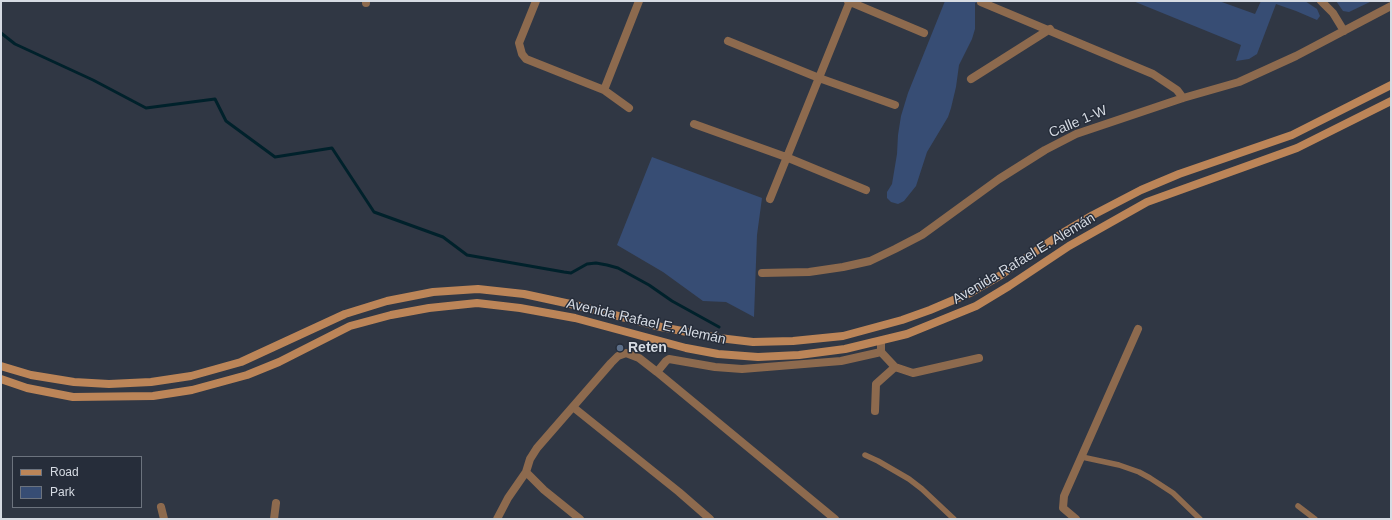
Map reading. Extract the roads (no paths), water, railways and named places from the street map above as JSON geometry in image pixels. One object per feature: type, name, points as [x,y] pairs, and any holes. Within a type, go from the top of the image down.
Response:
[{"type":"main road","name":"Avenida Rafael E. Alemán","points":[[1,366],[31,375],[74,382],[109,384],[191,376],[241,362],[345,314],[380,304],[433,292],[478,289],[524,294],[575,305],[661,327],[719,338],[753,342],[793,341],[843,336],[902,320],[970,293],[1000,275],[1061,234],[1141,190],[1179,174],[1292,135],[1345,110],[1391,85]]},
{"type":"main road","name":"Avenida Rafael E. Alemán","points":[[1,379],[27,388],[73,397],[153,396],[192,390],[246,375],[273,364],[350,326],[391,315],[429,308],[477,303],[520,308],[575,318],[686,348],[718,354],[758,357],[799,355],[845,349],[907,334],[976,306],[1069,246],[1147,202],[1298,148],[1391,101]]},
{"type":"street","points":[[536,1],[519,42],[520,49],[526,59],[604,90],[629,108]]},
{"type":"street","points":[[604,90],[639,1]]},
{"type":"street","points":[[770,199],[849,1],[924,33]]},
{"type":"street","points":[[1321,1],[1334,13],[1344,31]]},
{"type":"street","points":[[981,2],[1050,29],[1153,74],[1177,90],[1183,98]]},
{"type":"street","name":"Calle 1-W","points":[[762,273],[809,272],[870,261],[922,235],[999,179],[1045,150],[1076,134],[1183,98],[1239,82],[1296,56],[1391,6]]},
{"type":"street","points":[[971,79],[1050,29]]},
{"type":"street","points":[[728,41],[819,78],[895,105]]},
{"type":"street","points":[[694,124],[786,157],[866,190]]},
{"type":"street","points":[[1076,519],[1063,508],[1064,496],[1138,330]]},
{"type":"street","points":[[881,341],[881,352],[895,367],[913,373],[979,358]]},
{"type":"street","points":[[657,372],[669,359],[715,368],[742,369],[841,361],[881,352]]},
{"type":"street","points":[[497,519],[508,498],[526,472],[530,459],[537,448],[610,363],[618,356],[626,353],[638,358],[657,372],[835,519]]},
{"type":"street","points":[[875,411],[876,384],[895,367]]},
{"type":"street","points":[[573,407],[679,492],[710,519]]},
{"type":"street","points":[[526,472],[544,490],[580,519]]},
{"type":"street","points":[[274,519],[276,503]]},
{"type":"street","points":[[161,507],[164,519]]},
{"type":"lane","points":[[866,455],[913,483],[954,519]]},
{"type":"lane","points":[[1082,457],[1139,472],[1172,493],[1200,519]]},
{"type":"lane","points":[[1298,506],[1315,519]]},
{"type":"waterway","points":[[1,33],[15,44],[93,80],[146,108],[215,99],[226,121],[275,157],[332,148],[374,212],[443,237],[467,255],[571,273],[587,264],[596,263],[618,268],[649,285],[672,301],[719,327]]},
{"type":"place","name":"Reten","points":[[620,348]]}]
